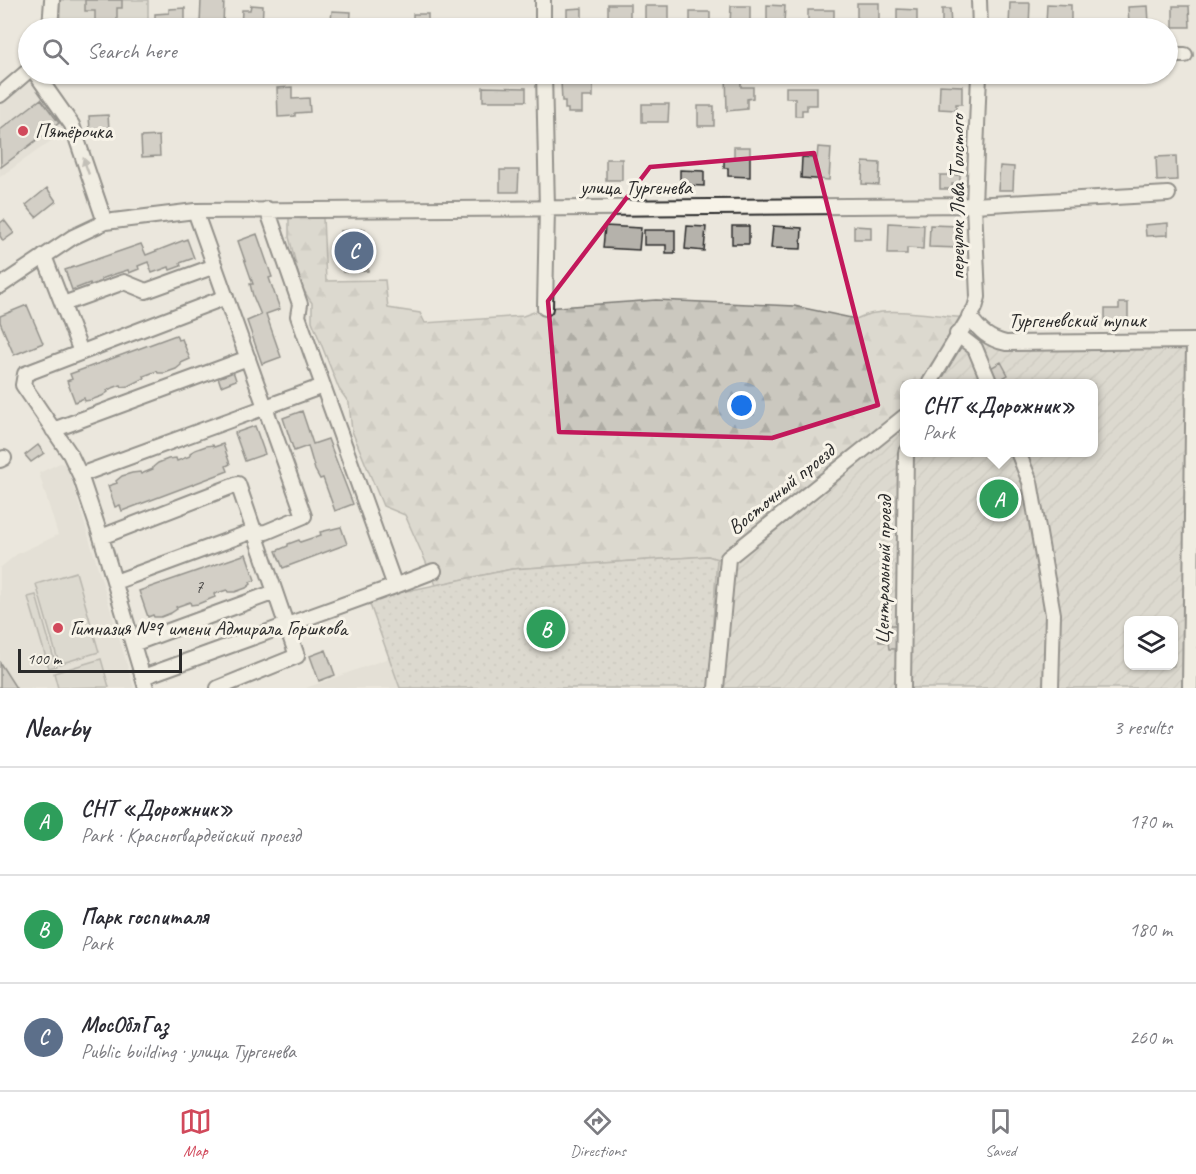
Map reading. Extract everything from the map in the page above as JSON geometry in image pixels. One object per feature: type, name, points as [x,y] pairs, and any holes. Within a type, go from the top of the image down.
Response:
[{"type":"street","points":[[51,18],[52,0]]},
{"type":"street","points":[[543,0],[543,18]]},
{"type":"street","points":[[979,0],[980,18]]},
{"type":"street","points":[[1178,55],[1185,55]]},
{"type":"street","points":[[0,95],[18,80]]},
{"type":"street","points":[[43,84],[72,125],[105,222]]},
{"type":"street","points":[[544,84],[545,308]]},
{"type":"street","name":"переулок Льва Толстого","points":[[968,317],[975,308],[978,297],[974,205],[979,84]]},
{"type":"street","name":"улица Тургенева","points":[[0,286],[73,237],[105,222],[195,211],[974,205],[1168,194]]},
{"type":"street","points":[[267,209],[300,304],[298,316],[395,586]]},
{"type":"street","points":[[115,582],[248,533],[266,532],[304,516],[195,211]]},
{"type":"street","points":[[44,256],[81,352]]},
{"type":"street","points":[[63,304],[124,282],[146,291],[215,266]]},
{"type":"street","points":[[226,297],[26,374],[23,385],[70,454],[80,476],[115,582],[144,683],[286,626],[435,571]]},
{"type":"street","points":[[932,379],[968,317]]},
{"type":"street","name":"Тургеневский тупик","points":[[968,317],[989,338],[1006,343],[1194,341],[1190,688]]},
{"type":"street","points":[[957,334],[975,348],[988,379]]},
{"type":"street","points":[[53,430],[248,358]]},
{"type":"street","points":[[80,476],[323,387]]},
{"type":"street","name":"Восточный проезд","points":[[716,688],[728,558],[900,420]]},
{"type":"street","name":"Центральный проезд","points":[[903,688],[906,457]]},
{"type":"street","points":[[1020,457],[1030,482],[1053,614],[1051,688]]},
{"type":"street","points":[[101,537],[238,484],[297,656],[218,688]]},
{"type":"street","points":[[133,644],[275,592]]},
{"type":"highlighted area","points":[[814,153],[878,405],[772,438],[559,432],[548,301],[650,167]]},
{"type":"shaded area","points":[[21,84],[36,84],[68,129],[0,177],[0,99]]},
{"type":"shaded area","name":"Гимназия №9 имени Адмирала Горшкова","points":[[60,463],[67,465],[134,688],[0,688],[0,568],[17,554],[58,535],[39,473]]},
{"type":"shaded area","points":[[389,658],[400,688],[306,688]]},
{"type":"green space","points":[[60,0],[148,0],[148,18],[60,18]]},
{"type":"green space","points":[[289,218],[323,218],[326,281],[385,280],[388,308],[420,313],[425,323],[523,316],[545,308],[656,300],[794,306],[856,319],[867,314],[895,311],[968,318],[931,379],[900,379],[900,420],[728,558],[717,559],[708,556],[512,569],[436,585],[405,515],[383,506],[352,431],[349,403],[339,389],[312,321],[312,303],[302,288],[289,237]]},
{"type":"green space","points":[[969,316],[989,338],[1196,341],[1196,688],[709,688],[717,559],[728,558],[900,420],[900,457],[1098,457],[1098,379],[931,379]]},
{"type":"green space","points":[[708,556],[717,559],[709,688],[400,688],[368,599],[512,569]]},
{"type":"green space","points":[[76,572],[99,652],[59,664],[36,584]]},
{"type":"green space","points":[[36,595],[56,666],[49,668],[28,597]]},
{"type":"green space","points":[[101,659],[109,687],[58,688],[54,673]]},
{"type":"building","points":[[85,0],[122,0],[122,8],[117,8],[117,18],[95,18],[95,11],[85,11]]},
{"type":"building","points":[[201,0],[224,0],[223,18],[200,18]]},
{"type":"building","points":[[857,3],[879,3],[879,18],[857,18]]},
{"type":"building","points":[[1010,3],[1030,3],[1029,18],[1009,18]]},
{"type":"building","points":[[608,4],[630,4],[630,18],[608,18]]},
{"type":"building","points":[[1047,4],[1071,5],[1071,18],[1046,18]]},
{"type":"building","points":[[251,5],[263,6],[262,18],[242,18],[242,10],[250,10]]},
{"type":"building","points":[[767,5],[785,6],[784,18],[767,18]]},
{"type":"building","points":[[645,6],[669,6],[669,18],[645,18]]},
{"type":"building","points":[[731,6],[750,6],[750,18],[730,18]]},
{"type":"building","points":[[1148,6],[1149,18],[1129,18],[1128,7]]},
{"type":"building","points":[[1173,6],[1189,6],[1190,27],[1178,27],[1178,18],[1173,18]]},
{"type":"building","points":[[185,8],[185,18],[155,18],[155,14],[169,13],[169,9]]},
{"type":"building","points":[[582,8],[582,18],[567,18],[567,9]]},
{"type":"building","points":[[897,9],[917,10],[917,18],[897,18]]},
{"type":"building","points":[[942,9],[950,9],[950,18],[942,18]]},
{"type":"building","points":[[808,10],[834,10],[834,18],[808,18]]},
{"type":"building","points":[[332,11],[351,12],[351,18],[331,18]]},
{"type":"building","points":[[690,12],[710,12],[710,18],[690,18]]},
{"type":"building","points":[[413,14],[428,14],[428,18],[413,18]]},
{"type":"building","points":[[561,84],[593,84],[593,97],[582,97],[582,113],[568,113],[568,109],[565,109],[565,101],[562,101]]},
{"type":"building","points":[[726,84],[753,87],[753,98],[747,99],[747,109],[727,111]]},
{"type":"building","points":[[940,85],[962,86],[962,104],[956,104],[956,110],[939,109]]},
{"type":"building","points":[[292,87],[292,99],[309,98],[310,112],[278,117],[277,88]]},
{"type":"building","points":[[483,87],[526,88],[526,101],[483,101]]},
{"type":"building","points":[[786,87],[817,87],[817,105],[807,105],[807,110],[802,110],[802,116],[795,116],[795,98],[786,98]]},
{"type":"building","points":[[41,99],[59,123],[1,167],[0,130]]},
{"type":"building","points":[[642,104],[669,104],[668,122],[642,122]]},
{"type":"building","points":[[698,106],[714,106],[714,126],[698,126]]},
{"type":"building","points":[[108,115],[109,129],[90,130],[89,116]]},
{"type":"building","points":[[159,136],[160,156],[142,157],[141,137]]},
{"type":"building","points":[[734,147],[750,147],[750,177],[728,176],[728,168],[724,168],[724,159],[734,159]]},
{"type":"building","points":[[818,147],[831,148],[829,180],[801,178],[802,157],[817,158]]},
{"type":"building","points":[[1176,156],[1177,180],[1157,181],[1156,157]]},
{"type":"building","points":[[606,159],[622,159],[622,180],[606,180]]},
{"type":"building","points":[[863,162],[880,163],[879,185],[862,184]]},
{"type":"building","points":[[1000,166],[1014,167],[1013,190],[998,190]]},
{"type":"building","points":[[500,170],[519,170],[518,192],[500,192]]},
{"type":"building","points":[[680,170],[704,171],[704,186],[680,185]]},
{"type":"building","points":[[940,175],[960,175],[960,184],[952,184],[952,189],[940,189]]},
{"type":"building","points":[[47,188],[56,201],[36,217],[26,205]]},
{"type":"building","points":[[4,220],[14,233],[3,241],[0,236],[0,223]]},
{"type":"building","points":[[889,223],[924,225],[923,249],[907,248],[907,254],[888,254]]},
{"type":"building","points":[[1168,223],[1168,235],[1146,236],[1145,225]]},
{"type":"building","points":[[930,225],[961,226],[960,248],[929,247]]},
{"type":"building","points":[[605,226],[641,228],[639,250],[603,248]]},
{"type":"building","points":[[687,226],[706,227],[704,251],[685,249]]},
{"type":"building","points":[[732,226],[749,226],[749,244],[732,244]]},
{"type":"building","points":[[773,226],[802,228],[801,249],[771,248]]},
{"type":"building","points":[[854,226],[871,227],[871,239],[854,239]]},
{"type":"building","points":[[365,229],[368,271],[343,272],[340,231]]},
{"type":"building","points":[[644,230],[675,230],[675,253],[666,253],[666,245],[644,245]]},
{"type":"building","points":[[257,234],[280,309],[266,314],[281,357],[262,364],[247,321],[261,315],[253,296],[250,284],[253,284],[238,241]]},
{"type":"building","points":[[187,239],[194,258],[170,270],[169,267],[152,273],[148,262],[129,273],[128,270],[101,279],[102,282],[97,284],[91,286],[90,283],[72,290],[65,270],[141,244],[146,255]]},
{"type":"building","points":[[1119,303],[1128,303],[1128,321],[1105,321],[1105,309],[1119,309]]},
{"type":"building","points":[[27,305],[43,343],[14,355],[0,322],[0,316]]},
{"type":"building","points":[[176,335],[178,340],[182,339],[190,359],[181,363],[176,369],[165,373],[157,371],[129,386],[122,387],[121,385],[107,390],[108,392],[102,396],[85,401],[84,398],[75,402],[67,381],[72,379],[70,374]]},
{"type":"building","points":[[1001,362],[1008,375],[1001,379],[992,379],[987,370]]},
{"type":"building","points":[[233,371],[236,380],[221,386],[218,377]]},
{"type":"building","points":[[302,411],[313,444],[328,439],[353,504],[335,511],[323,478],[320,479],[315,470],[308,446],[294,451],[283,418]]},
{"type":"building","points":[[255,426],[265,454],[245,461],[235,433]]},
{"type":"building","points":[[223,444],[230,464],[226,466],[228,471],[122,511],[120,505],[115,507],[108,486],[117,483],[116,481],[122,476],[140,472],[141,474],[168,459],[176,458],[177,461],[190,456],[190,453],[195,450]]},
{"type":"building","points":[[38,445],[44,453],[31,462],[25,455]]},
{"type":"building","points":[[341,527],[347,544],[283,568],[276,551],[299,540],[300,542],[321,535],[320,532]]},
{"type":"building","points":[[246,554],[255,580],[250,582],[251,584],[246,588],[235,592],[227,590],[214,594],[215,597],[198,604],[191,605],[190,602],[176,607],[177,609],[171,613],[161,617],[153,615],[148,617],[139,591]]},
{"type":"building","points":[[879,625],[900,625],[900,649],[889,649],[888,642],[879,642]]},
{"type":"building","points":[[326,650],[335,675],[319,681],[310,656]]},
{"type":"building","points":[[0,663],[16,688],[0,688]]},
{"type":"place","name":"Пятёрочка","points":[[23,131]]},
{"type":"place","name":"МосОблГаз","points":[[354,251]]},
{"type":"place","name":"СНТ «Дорожник»","points":[[999,499]]},
{"type":"place","name":"Гимназия №9 имени Адмирала Горшкова","points":[[58,628]]},
{"type":"place","name":"Парк госпиталя","points":[[546,629]]}]
